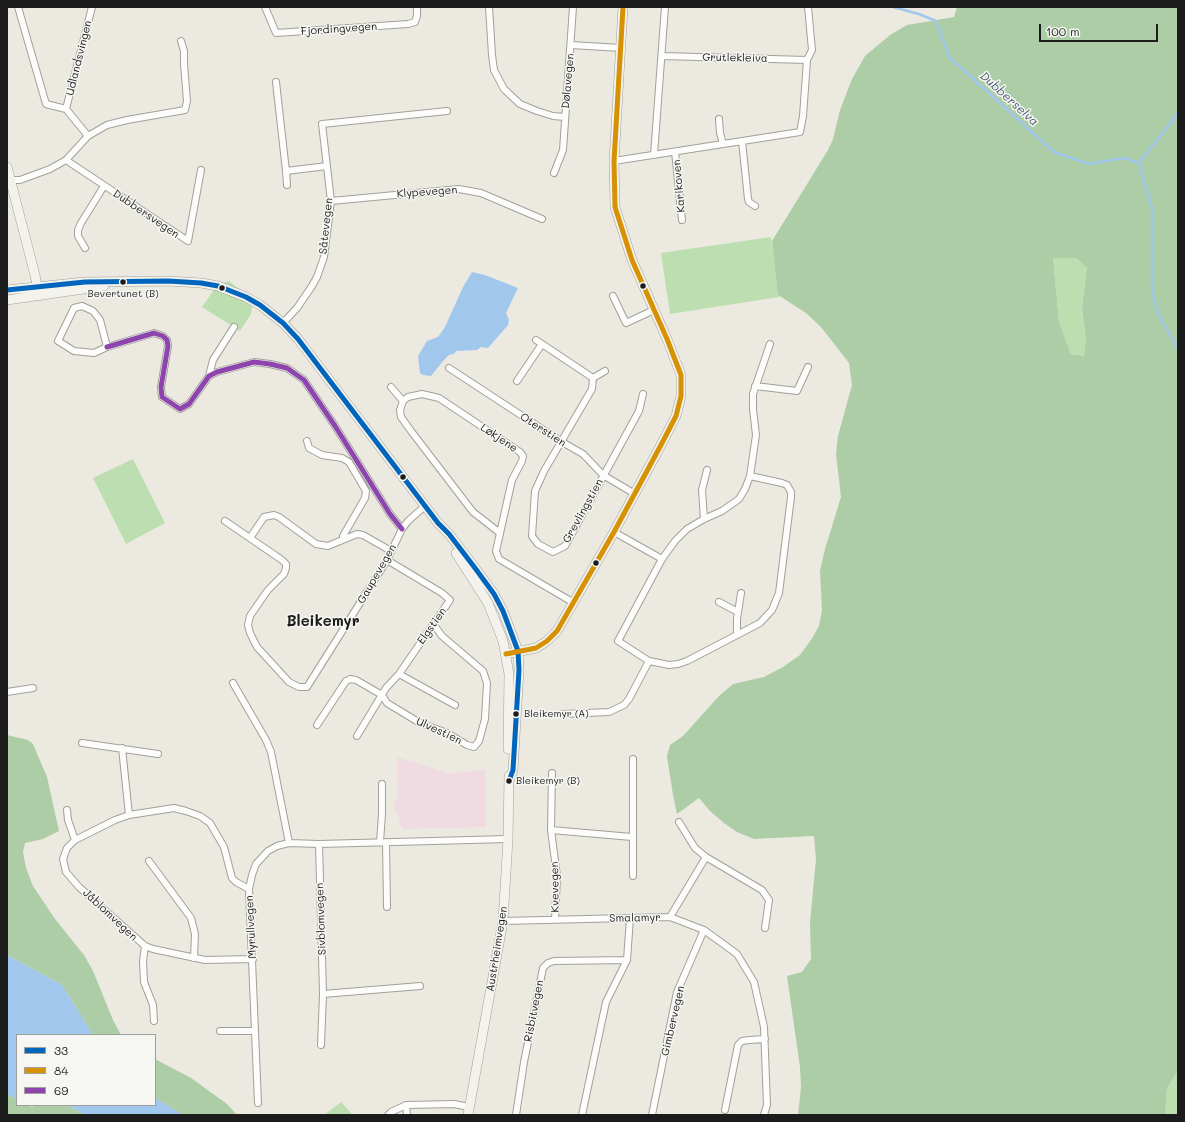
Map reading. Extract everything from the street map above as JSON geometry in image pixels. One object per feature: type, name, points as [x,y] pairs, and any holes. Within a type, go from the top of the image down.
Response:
[{"type":"main road","points":[[506,654],[536,648],[557,632],[635,494],[676,416],[680,396],[681,375],[632,260],[615,207],[614,161],[623,7]]},
{"type":"main road","points":[[7,167],[38,291]]},
{"type":"main road","name":"Austrheimvegen","points":[[7,290],[38,291],[133,282],[185,281],[218,286],[233,291],[260,305],[283,323],[298,339],[494,594],[505,617],[518,651],[519,684],[513,770],[509,781]]},
{"type":"main road","name":"Austrheimvegen","points":[[7,300],[38,291]]},
{"type":"main road","name":"Austrheimvegen","points":[[438,523],[445,537],[488,603],[506,654],[509,674],[508,839],[503,920],[469,1111]]},
{"type":"street","name":"Udlandsvingen","points":[[18,7],[46,104],[66,109],[88,136]]},
{"type":"street","name":"Udlandsvingen","points":[[66,109],[92,7]]},
{"type":"street","name":"Fjordingvegen","points":[[265,7],[276,33],[408,24],[415,22],[417,7]]},
{"type":"street","name":"Dølavegen","points":[[489,7],[494,70],[504,89],[520,104],[553,116],[565,117]]},
{"type":"street","name":"Dølavegen","points":[[554,173],[563,150],[573,7]]},
{"type":"street","points":[[654,155],[665,7]]},
{"type":"street","points":[[807,60],[812,50],[808,7]]},
{"type":"street","points":[[11,180],[20,180],[50,169],[66,160],[88,136],[107,125],[185,110],[187,101],[184,51],[181,41]]},
{"type":"street","name":"Dølavegen","points":[[571,45],[621,48]]},
{"type":"street","name":"Grutlekleiva","points":[[662,56],[807,60]]},
{"type":"street","name":"Karikoven","points":[[614,161],[800,132],[803,116],[807,60]]},
{"type":"street","points":[[276,82],[287,185]]},
{"type":"street","name":"Såtevegen","points":[[283,323],[297,308],[317,277],[324,257],[331,201],[322,124],[447,111]]},
{"type":"street","points":[[719,120],[723,144]]},
{"type":"street","points":[[742,141],[748,199],[749,202],[755,206]]},
{"type":"street","name":"Karikoven","points":[[676,152],[682,220]]},
{"type":"street","name":"Dubbersvegen","points":[[66,160],[188,242],[201,170]]},
{"type":"street","points":[[286,170],[327,166]]},
{"type":"street","name":"Dubbersvegen","points":[[85,248],[78,236],[78,230],[104,186]]},
{"type":"street","name":"Klypevegen","points":[[331,201],[459,189],[481,193],[542,219]]},
{"type":"street","points":[[613,296],[626,323],[654,310]]},
{"type":"street","points":[[107,347],[100,320],[92,311],[82,306],[74,308],[58,341],[74,350],[94,353],[107,347],[154,333],[163,336],[167,340],[168,346],[161,391],[162,397],[180,409],[189,404],[209,376],[213,360],[234,327]]},
{"type":"street","points":[[517,381],[539,342],[594,378],[605,371]]},
{"type":"street","points":[[750,476],[787,485],[791,492],[779,593],[772,610],[760,623],[687,661],[669,664],[649,661],[618,642],[662,559],[675,541],[687,529],[704,518],[722,511],[739,499],[745,489],[750,476],[756,435],[753,394],[770,344]]},
{"type":"street","points":[[209,376],[217,372],[254,362],[287,368],[304,380],[335,426],[390,514],[402,528]]},
{"type":"street","points":[[755,386],[797,391],[808,367]]},
{"type":"street","name":"Oterstien","points":[[449,368],[562,442],[583,454],[603,476],[635,494]]},
{"type":"street","name":"Grevlingstien","points":[[594,378],[592,389],[544,471],[535,491],[532,536],[538,544],[553,552],[564,546],[639,411],[643,394]]},
{"type":"street","points":[[391,387],[403,401],[400,410],[401,417],[410,431],[473,512],[500,533]]},
{"type":"street","name":"Løkjene","points":[[403,401],[408,397],[422,394],[439,398],[520,452],[523,456],[522,461],[512,480],[496,551],[499,559],[574,603]]},
{"type":"street","points":[[307,441],[309,448],[322,455],[342,458],[349,462],[366,490],[365,498],[343,536],[344,539]]},
{"type":"street","points":[[704,518],[702,490],[707,470]]},
{"type":"street","name":"Gaupevegen","points":[[250,538],[282,560],[286,564],[286,568],[284,574],[268,590],[250,616],[248,625],[250,633],[257,647],[289,682],[299,687],[307,687],[387,560],[402,528],[425,506]]},
{"type":"street","points":[[225,521],[250,538],[264,517],[274,515],[316,544],[328,546],[357,534],[363,534],[391,551]]},
{"type":"street","points":[[614,532],[662,559]]},
{"type":"street","name":"Elgstien","points":[[357,736],[386,688],[434,625],[450,600],[442,593],[387,560]]},
{"type":"street","points":[[737,635],[736,629],[741,593]]},
{"type":"street","points":[[719,602],[738,612]]},
{"type":"street","name":"Ulvestien","points":[[317,725],[346,681],[350,679],[356,680],[382,695],[387,703],[420,723],[446,733],[467,745],[474,747],[479,742],[485,719],[488,683],[483,671],[442,636],[434,625]]},
{"type":"street","points":[[563,714],[609,712],[624,705],[649,661]]},
{"type":"street","points":[[398,674],[455,705]]},
{"type":"street","points":[[233,683],[266,740],[271,752],[289,844]]},
{"type":"street","points":[[7,692],[33,688]]},
{"type":"street","points":[[82,743],[158,754]]},
{"type":"street","points":[[122,748],[130,815]]},
{"type":"street","points":[[633,759],[633,876]]},
{"type":"street","name":"Kvevegen","points":[[552,773],[551,830],[557,876],[555,919]]},
{"type":"street","points":[[382,784],[383,842],[387,907]]},
{"type":"street","name":"Jåblomvegen","points":[[250,889],[236,882],[232,878],[224,847],[210,823],[200,816],[174,808],[130,815],[115,820],[75,840],[67,848],[63,859],[66,872],[93,900],[145,946],[205,960],[253,959]]},
{"type":"street","points":[[67,810],[68,820],[75,840]]},
{"type":"street","points":[[679,822],[695,848],[706,857],[762,890],[769,900],[765,928]]},
{"type":"street","points":[[551,830],[632,837]]},
{"type":"street","name":"Myrullvegen","points":[[258,1103],[250,889],[252,874],[256,864],[268,851],[277,846],[289,844],[508,839]]},
{"type":"street","name":"Sivblomvegen","points":[[319,844],[323,994],[321,1045]]},
{"type":"street","points":[[670,917],[706,857]]},
{"type":"street","points":[[150,862],[191,918],[195,934],[194,958]]},
{"type":"street","name":"Smalamyr","points":[[503,920],[670,917],[704,930],[737,954],[754,982],[764,1027],[767,1105],[764,1115]]},
{"type":"street","points":[[582,1115],[606,1002],[627,960],[630,918]]},
{"type":"street","name":"Gimbervegen","points":[[652,1115],[677,992],[704,930]]},
{"type":"street","points":[[145,946],[143,961],[144,982],[152,1005],[154,1021]]},
{"type":"street","name":"Risbitvegen","points":[[516,1115],[523,1068],[543,968],[548,963],[554,961],[627,960]]},
{"type":"street","points":[[323,994],[420,986]]},
{"type":"street","points":[[220,1031],[255,1031]]},
{"type":"street","points":[[725,1110],[738,1045],[742,1041],[765,1039]]},
{"type":"street","points":[[388,1115],[406,1105],[454,1104],[469,1111]]},
{"type":"street","points":[[406,1105],[407,1115]]},
{"type":"shaded area","points":[[397,757],[451,774],[485,769],[486,827],[403,829],[400,825],[399,817],[394,811],[394,802],[398,800]]},
{"type":"green space","points":[[957,7],[1178,7],[1178,1071],[1167,1088],[1165,1115],[798,1115],[801,1087],[800,1067],[787,976],[802,972],[811,959],[810,923],[816,859],[814,836],[754,839],[737,832],[724,823],[710,811],[699,798],[677,814],[673,795],[667,756],[670,745],[683,736],[719,696],[733,684],[764,677],[783,667],[800,655],[819,626],[822,610],[820,571],[841,497],[836,454],[838,436],[852,385],[849,363],[821,327],[806,313],[778,295],[772,241],[828,150],[833,139],[840,110],[852,79],[865,56],[890,35],[907,25],[954,17]],"holes":[[[1053,258],[1076,258],[1087,268],[1082,308],[1086,339],[1084,356],[1071,354],[1059,322]]]},
{"type":"green space","points":[[771,237],[779,297],[670,314],[661,253]]},
{"type":"green space","points":[[1053,258],[1076,258],[1087,268],[1082,308],[1086,339],[1084,356],[1071,354],[1059,322]]},
{"type":"green space","points":[[229,281],[253,300],[251,314],[240,331],[202,307],[218,284]]},
{"type":"green space","points":[[133,459],[165,523],[126,544],[93,478]]},
{"type":"green space","points":[[7,735],[28,740],[33,744],[47,777],[59,831],[43,839],[25,843],[23,852],[26,868],[33,886],[55,919],[84,955],[93,971],[113,1020],[120,1034],[92,1034],[62,985],[7,955]]},
{"type":"green space","points":[[156,1060],[191,1078],[227,1104],[237,1115],[183,1115],[156,1099]]},
{"type":"green space","points":[[1178,1071],[1178,1115],[1165,1115],[1167,1088]]},
{"type":"green space","points":[[7,1094],[16,1098],[16,1106],[70,1106],[85,1115],[7,1115]]},
{"type":"green space","points":[[341,1102],[351,1113],[349,1115],[324,1115]]},
{"type":"water","points":[[472,272],[485,275],[518,288],[506,313],[509,320],[508,325],[488,348],[481,347],[477,350],[456,351],[443,361],[431,376],[423,375],[420,373],[418,356],[427,341],[438,337],[445,327],[463,287]]},
{"type":"water","points":[[7,955],[62,985],[92,1034],[16,1034],[16,1098],[7,1094]]},
{"type":"water","points":[[156,1099],[183,1115],[85,1115],[70,1106],[156,1106]]},
{"type":"waterway","name":"Dubberselva","points":[[893,7],[919,14],[936,21],[949,57],[1054,152],[1089,164],[1124,158],[1139,163]]},
{"type":"waterway","points":[[1139,163],[1178,113]]},
{"type":"waterway","points":[[1139,163],[1152,208],[1152,290],[1158,314],[1178,349]]},
{"type":"transit line","name":"84","points":[[506,654],[536,648],[547,641],[557,631],[614,532],[661,445],[676,416],[681,396],[681,375],[667,339],[632,260],[615,207],[614,161],[623,7]]},
{"type":"transit line","name":"33","points":[[7,290],[85,282],[168,281],[201,283],[218,286],[246,297],[260,305],[283,323],[298,339],[438,523],[449,534],[475,568],[494,594],[503,611],[518,651],[519,670],[513,770],[509,781]]},
{"type":"transit line","name":"69","points":[[107,347],[154,333],[163,336],[167,340],[168,346],[161,387],[162,397],[180,409],[189,404],[209,376],[217,372],[254,362],[287,368],[304,380],[335,426],[390,514],[402,529]]},
{"type":"place","name":"Bevertunet (B)","points":[[123,282]]},
{"type":"place","name":"Bleikemyr (A)","points":[[516,714]]},
{"type":"place","name":"Bleikemyr (B)","points":[[509,781]]},
{"type":"district","name":"Bleikemyr","points":[[323,621]]}]
